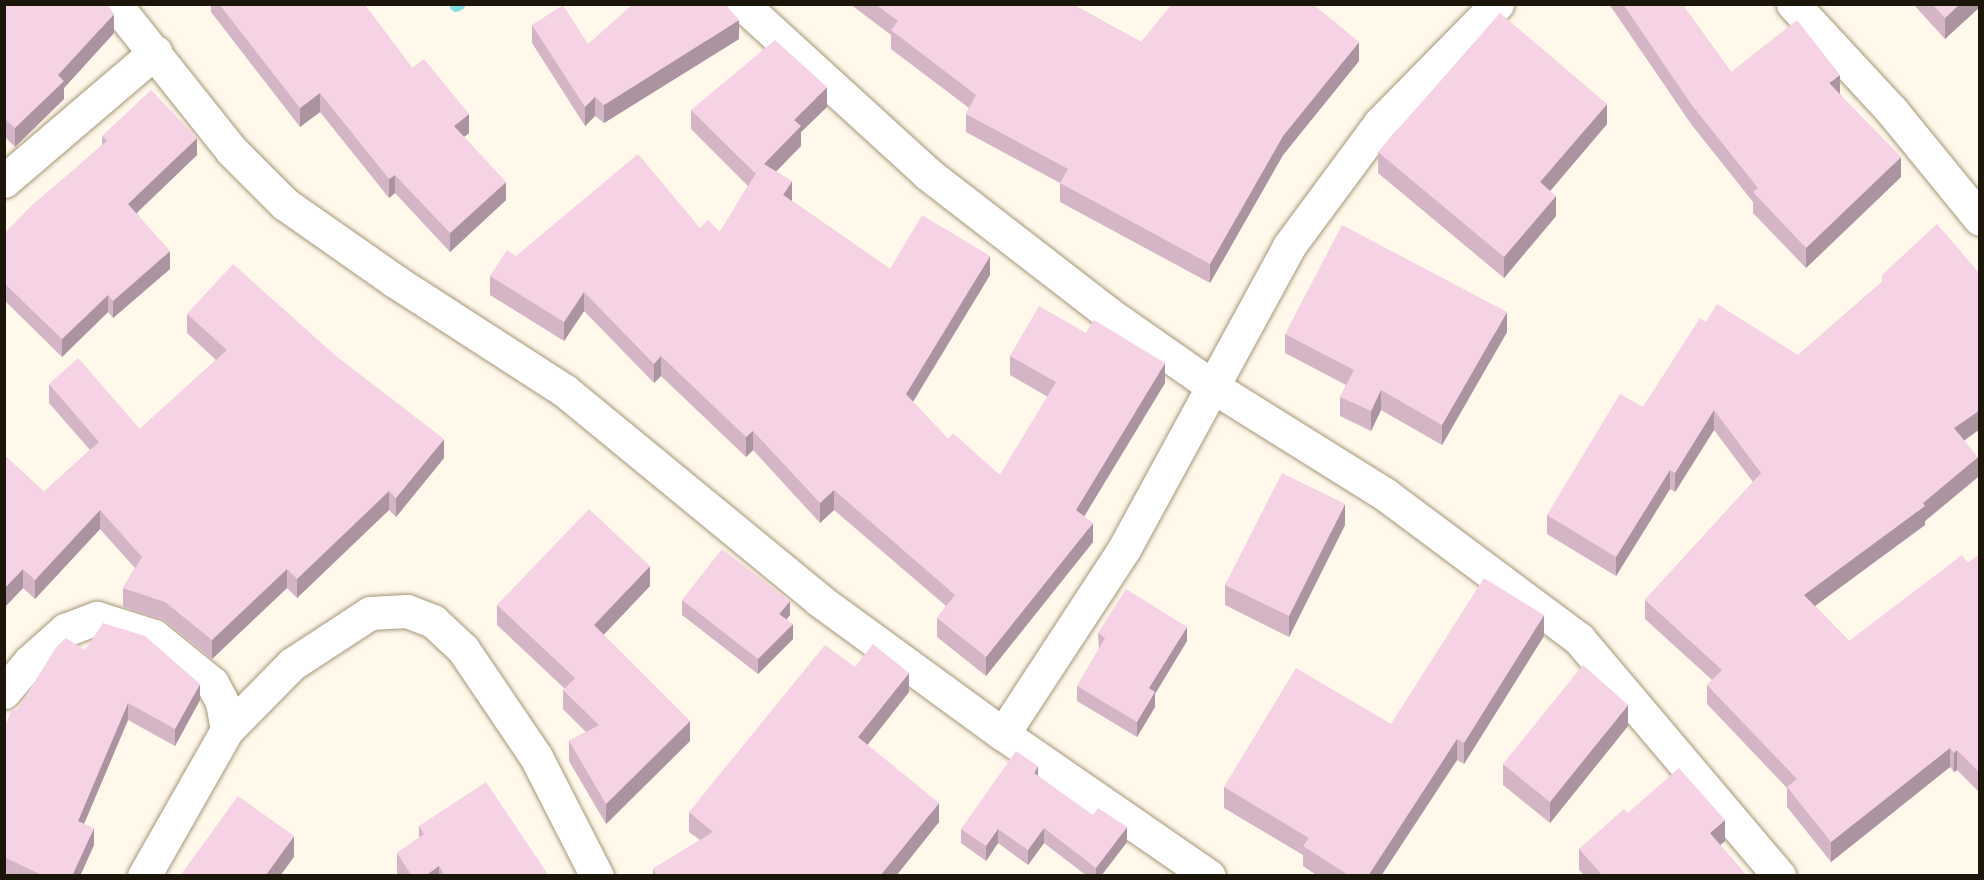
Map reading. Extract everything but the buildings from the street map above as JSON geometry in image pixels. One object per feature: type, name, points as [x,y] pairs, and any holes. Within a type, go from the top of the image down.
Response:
[{"type":"street","points":[[115,4],[156,52],[231,150],[285,204],[395,281],[566,391],[819,600],[1003,734],[1209,876]]},
{"type":"street","points":[[742,4],[928,174],[1109,314],[1215,388],[1386,495],[1579,639],[1779,876]]},
{"type":"street","points":[[1003,734],[1124,549],[1215,388],[1289,246],[1380,123],[1497,4]]},
{"type":"street","points":[[1793,4],[1892,111],[1980,219]]},
{"type":"street","points":[[4,181],[156,52]]},
{"type":"street","points":[[144,876],[227,730],[292,664],[370,613],[407,611],[433,621],[463,649],[536,757],[597,876]]},
{"type":"street","points":[[4,692],[30,661],[65,630],[97,618],[154,636],[212,682],[222,702],[227,730]]},
{"type":"waterway","points":[[456,6],[460,4]]}]
